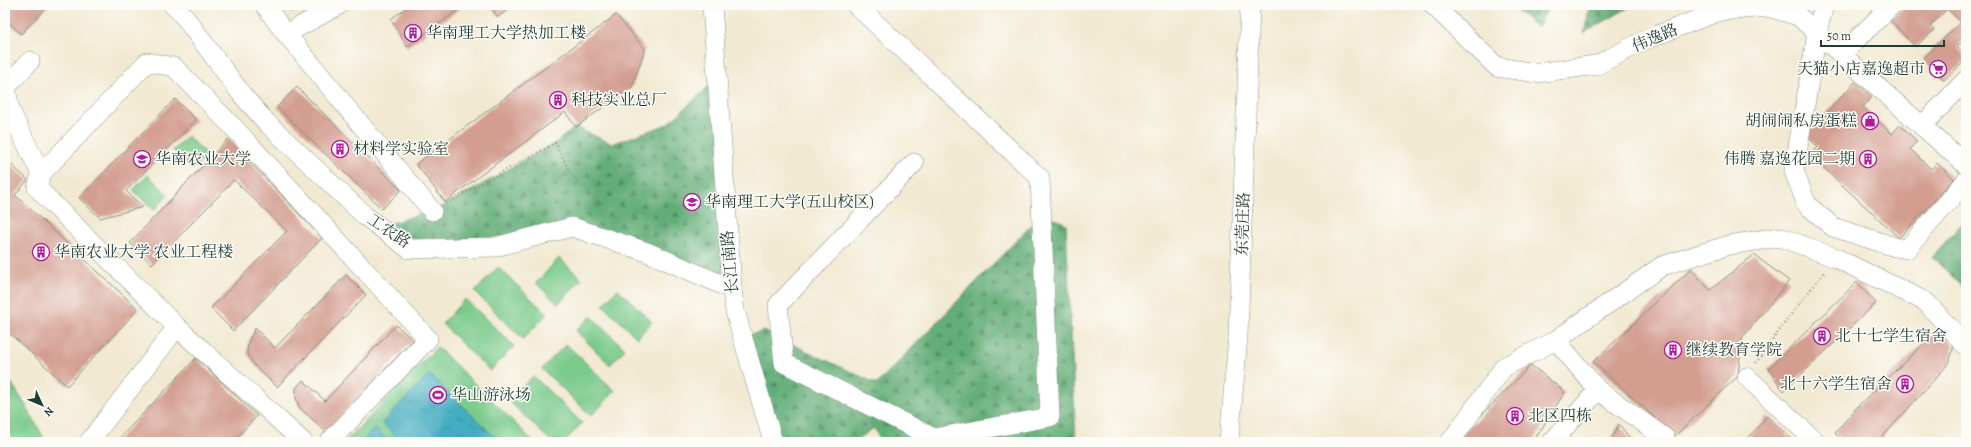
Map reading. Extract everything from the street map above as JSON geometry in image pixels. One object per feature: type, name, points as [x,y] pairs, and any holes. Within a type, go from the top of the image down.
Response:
[{"type":"street","name":"工农路","points":[[173,5],[183,15],[243,96],[267,123],[365,216],[409,249],[495,247],[572,227],[647,252],[732,289]]},
{"type":"street","points":[[265,5],[286,34],[432,211]]},
{"type":"street","points":[[286,34],[339,5]]},
{"type":"street","name":"长江南路","points":[[712,5],[732,289],[735,311],[773,442]]},
{"type":"street","points":[[856,5],[1040,178],[1050,417],[934,438],[784,363],[778,306],[914,162]]},
{"type":"street","name":"东莞庄路","points":[[1229,442],[1238,336],[1250,5]]},
{"type":"street","name":"伟逸路","points":[[1433,5],[1497,67],[1536,73],[1597,65],[1647,39],[1720,11],[1768,7],[1798,16],[1966,165]]},
{"type":"street","points":[[1824,5],[1817,33],[1794,171],[1807,205],[1833,227],[1895,247],[1907,249],[1966,181]]},
{"type":"street","points":[[1841,55],[1892,5]]},
{"type":"street","points":[[30,61],[6,87],[10,110],[41,174]]},
{"type":"street","points":[[302,442],[177,327],[37,188],[41,174],[147,62],[174,66],[238,132],[428,339],[329,442]]},
{"type":"street","points":[[1922,126],[1966,80]]},
{"type":"street","points":[[1450,442],[1504,367],[1556,340],[1662,266],[1722,248],[1780,237],[1836,258],[1926,302],[1966,346]]},
{"type":"street","points":[[89,442],[177,327]]},
{"type":"street","points":[[1556,340],[1598,390],[1665,438],[1664,442]]},
{"type":"street","points":[[1747,377],[1816,442]]},
{"type":"street","points":[[1552,442],[1598,390]]},
{"type":"path","points":[[432,211],[555,143],[571,174],[620,224]]},
{"type":"path","points":[[1747,377],[1786,321],[1836,258]]},
{"type":"green space","points":[[1510,5],[1549,5],[1538,28]]},
{"type":"green space","points":[[1590,5],[1633,5],[1584,33]]},
{"type":"green space","points":[[717,79],[732,289],[572,227],[409,249],[380,227],[442,207],[555,143],[576,127],[612,144],[668,124]]},
{"type":"green space","points":[[187,136],[207,155],[192,170],[173,150]]},
{"type":"green space","points":[[148,175],[168,195],[154,210],[133,190]]},
{"type":"green space","points":[[1043,213],[1066,224],[1076,442],[882,442],[874,428],[854,442],[773,442],[742,337],[764,331],[877,384]]},
{"type":"green space","points":[[1966,219],[1966,290],[1932,257]]},
{"type":"green space","points":[[559,258],[582,279],[558,304],[536,283]]},
{"type":"green space","points":[[498,267],[547,314],[523,339],[475,292]]},
{"type":"green space","points":[[618,289],[652,322],[637,338],[603,305]]},
{"type":"green space","points":[[465,299],[514,346],[490,371],[442,324]]},
{"type":"green space","points":[[591,316],[625,349],[610,365],[576,331]]},
{"type":"green space","points":[[566,344],[615,391],[591,416],[542,369]]},
{"type":"green space","name":"华山游泳场","points":[[437,347],[534,442],[345,442]]},
{"type":"green space","points":[[5,373],[26,406],[46,442],[5,442]]},
{"type":"green space","points":[[533,376],[582,423],[564,442],[552,442],[509,401]]},
{"type":"water","points":[[429,374],[500,442],[402,442],[382,423]]},
{"type":"water","points":[[375,428],[389,442],[361,442]]},
{"type":"building","points":[[5,5],[49,5],[21,34],[5,19]]},
{"type":"building","points":[[286,5],[300,5],[291,12]]},
{"type":"building","name":"华南理工大学热加工楼","points":[[410,5],[465,5],[407,47],[391,19]]},
{"type":"building","points":[[489,5],[514,5],[498,17]]},
{"type":"building","points":[[1906,5],[1959,5],[1966,13],[1966,38],[1957,47],[1966,56],[1966,60],[1944,80],[1923,58],[1961,22],[1947,9],[1930,26],[1934,30],[1915,47],[1890,20]]},
{"type":"building","name":"科技实业总厂","points":[[616,15],[645,49],[632,87],[576,127],[565,112],[445,202],[416,164]]},
{"type":"building","name":"伟腾 嘉逸花园二期","points":[[1855,82],[1872,97],[1863,107],[1892,134],[1900,125],[1917,141],[1910,149],[1931,169],[1937,163],[1954,179],[1899,238],[1810,155],[1818,147],[1806,135]]},
{"type":"building","name":"材料学实验室","points":[[297,87],[401,190],[382,209],[277,107]]},
{"type":"building","points":[[175,99],[196,120],[126,191],[143,207],[100,218],[79,198]]},
{"type":"building","points":[[228,139],[322,238],[233,331],[211,308],[287,231],[234,180],[152,264],[130,243]]},
{"type":"building","name":"华南农业大学 农业工程楼","points":[[5,159],[28,180],[15,195],[138,309],[67,386],[5,329]]},
{"type":"building","name":"继续教育学院","points":[[1754,255],[1789,281],[1742,338],[1738,376],[1675,436],[1593,362],[1691,269],[1710,290]]},
{"type":"building","points":[[346,275],[366,295],[277,387],[255,366],[247,353],[248,343],[255,328],[275,348]]},
{"type":"building","name":"北十七学生宿舍","points":[[1857,282],[1876,303],[1784,391],[1768,369]]},
{"type":"building","points":[[396,325],[413,340],[326,432],[299,407],[296,398],[296,388],[303,380],[325,401]]},
{"type":"building","name":"北十六学生宿舍","points":[[1938,330],[1954,345],[1949,363],[1878,442],[1843,442],[1835,433],[1859,405]]},
{"type":"building","points":[[196,358],[257,416],[232,442],[116,442]]},
{"type":"building","name":"北区四栋","points":[[1531,365],[1565,392],[1533,442],[1455,442]]},
{"type":"building","points":[[1767,416],[1795,442],[1745,442]]},
{"type":"building","points":[[1619,424],[1633,442],[1610,442]]},
{"type":"place","name":"华南理工大学热加工楼","points":[[413,33]]},
{"type":"place","name":"天猫小店嘉逸超市","points":[[1938,69]]},
{"type":"place","name":"科技实业总厂","points":[[558,100]]},
{"type":"place","name":"胡闹闹私房蛋糕","points":[[1870,121]]},
{"type":"place","name":"材料学实验室","points":[[340,149]]},
{"type":"place","name":"华南农业大学","points":[[142,159]]},
{"type":"place","name":"伟腾 嘉逸花园二期","points":[[1868,159]]},
{"type":"place","name":"华南理工大学(五山校区)","points":[[692,202]]},
{"type":"place","name":"华南农业大学 农业工程楼","points":[[41,252]]},
{"type":"place","name":"北十七学生宿舍","points":[[1822,336]]},
{"type":"place","name":"继续教育学院","points":[[1673,350]]},
{"type":"place","name":"北十六学生宿舍","points":[[1905,384]]},
{"type":"place","name":"华山游泳场","points":[[438,395]]},
{"type":"place","name":"北区四栋","points":[[1515,416]]}]
